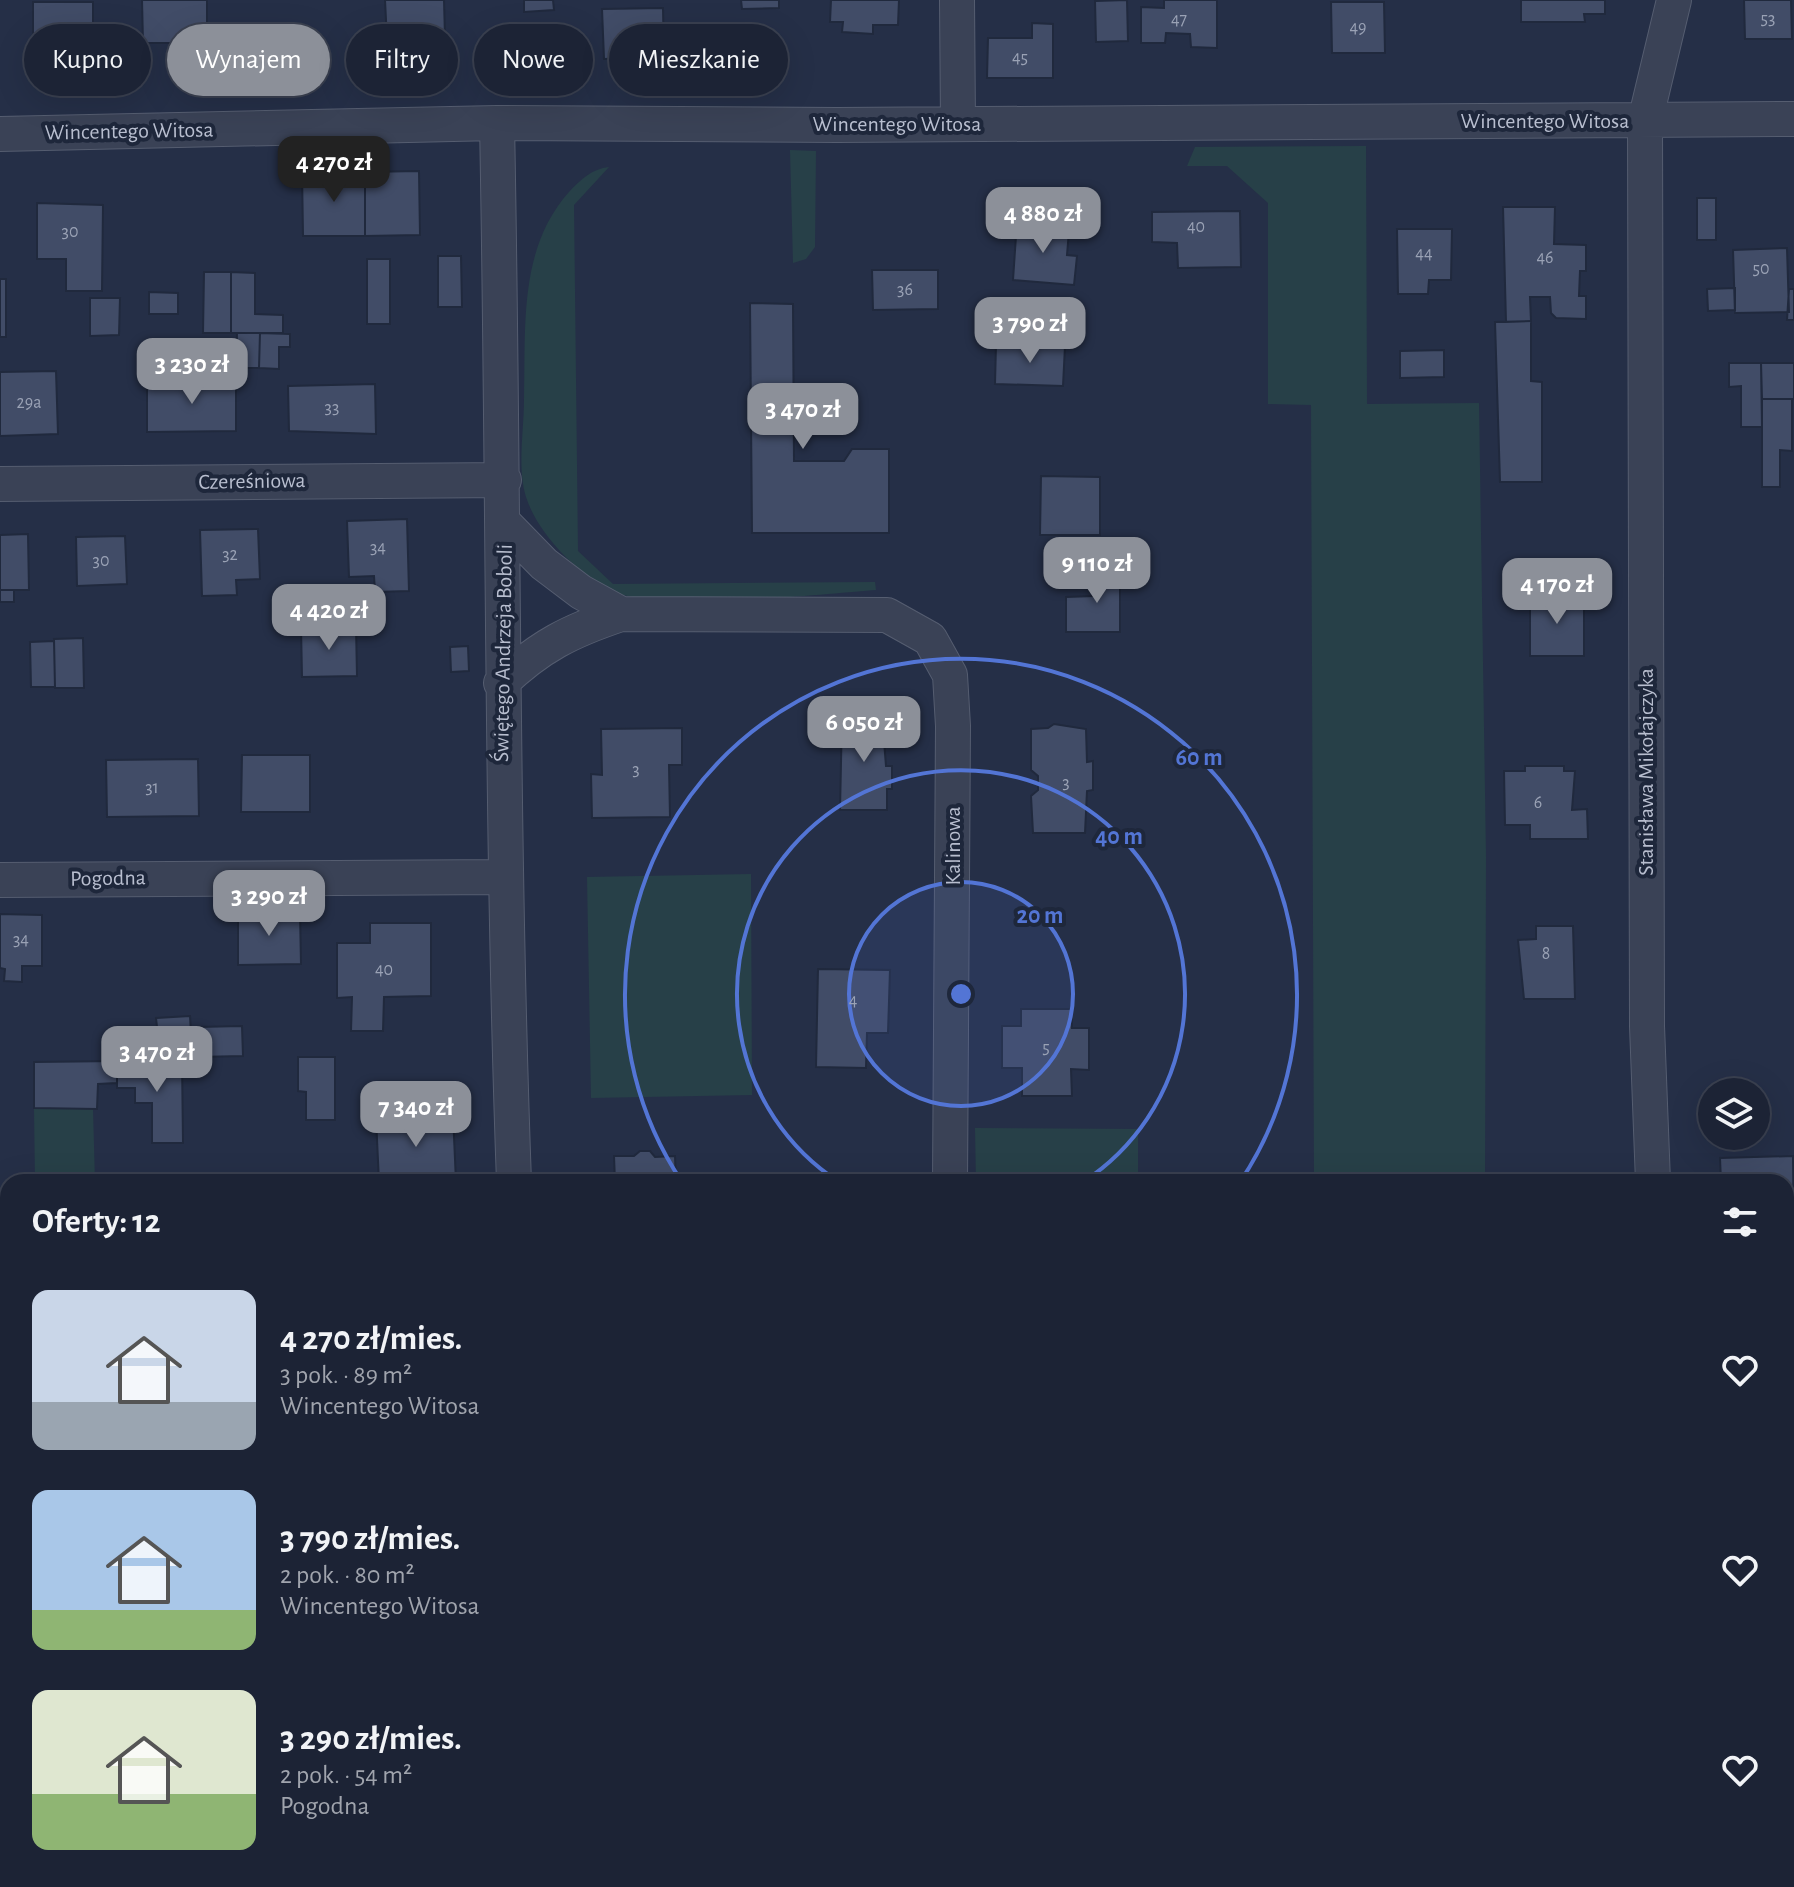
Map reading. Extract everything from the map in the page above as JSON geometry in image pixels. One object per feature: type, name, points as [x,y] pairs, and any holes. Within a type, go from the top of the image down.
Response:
[{"type":"street","points":[[957,0],[958,123]]},
{"type":"street","name":"Stanisława Mikołajczyka","points":[[1653,1174],[1646,1003],[1645,121],[1674,0]]},
{"type":"street","name":"Wincentego Witosa","points":[[0,134],[497,123],[1794,119]]},
{"type":"street","name":"Świętego Andrzeja Boboli","points":[[497,123],[504,480],[501,683],[504,877],[514,1174]]},
{"type":"street","name":"Czereśniowa","points":[[0,484],[504,480]]},
{"type":"street","points":[[504,523],[544,564],[568,583],[621,614]]},
{"type":"street","name":"Kalinowa","points":[[501,683],[531,654],[571,631],[621,614],[887,615],[930,639],[950,675],[953,726],[950,1174]]},
{"type":"street","name":"Pogodna","points":[[0,880],[504,877]]},
{"type":"shaded area","points":[[1366,146],[1367,404],[1479,403],[1486,857],[1485,1174],[1314,1174],[1311,405],[1268,404],[1268,203],[1227,166],[1187,166],[1195,147]]},
{"type":"shaded area","points":[[790,150],[816,151],[815,247],[806,259],[793,263]]},
{"type":"shaded area","points":[[609,167],[574,205],[578,551],[613,584],[875,582],[876,590],[738,600],[631,597],[610,590],[584,573],[560,551],[539,525],[526,497],[521,461],[526,317],[533,264],[553,214],[569,192],[587,175]]},
{"type":"shaded area","points":[[751,874],[752,1095],[591,1098],[587,877]]},
{"type":"shaded area","points":[[34,1108],[93,1109],[95,1174],[35,1174]]},
{"type":"shaded area","points":[[975,1128],[1138,1129],[1138,1174],[976,1174]]},
{"type":"building","points":[[142,0],[207,0],[207,24],[167,24],[167,43],[151,43],[151,24],[143,24]]},
{"type":"building","points":[[385,0],[444,0],[445,24],[386,24]]},
{"type":"building","points":[[524,0],[553,0],[554,10],[524,12]]},
{"type":"building","points":[[741,0],[779,0],[779,8],[742,9]]},
{"type":"building","points":[[831,0],[899,0],[898,25],[873,25],[873,34],[842,32],[843,22],[830,22]]},
{"type":"building","points":[[1127,0],[1128,41],[1096,42],[1095,1]]},
{"type":"building","points":[[1164,0],[1217,0],[1217,48],[1191,47],[1190,34],[1166,33],[1165,43],[1141,43],[1141,7],[1164,8]]},
{"type":"building","points":[[1521,0],[1605,0],[1605,14],[1584,14],[1585,22],[1521,22]]},
{"type":"building","points":[[1744,0],[1791,0],[1792,39],[1745,39]]},
{"type":"building","points":[[33,2],[93,2],[93,24],[33,24]]},
{"type":"building","points":[[1331,2],[1384,2],[1385,53],[1332,53]]},
{"type":"building","points":[[663,8],[663,24],[609,24],[609,59],[604,59],[602,9]]},
{"type":"building","points":[[1032,23],[1053,24],[1053,78],[987,78],[988,38],[1032,38]]},
{"type":"building","points":[[419,171],[420,235],[365,236],[365,172]]},
{"type":"building","points":[[302,172],[365,172],[365,236],[303,236]]},
{"type":"building","points":[[1697,198],[1716,198],[1716,240],[1697,240]]},
{"type":"building","points":[[37,203],[103,205],[102,291],[66,291],[66,259],[37,259]]},
{"type":"building","points":[[1503,207],[1555,207],[1554,244],[1586,245],[1586,271],[1580,271],[1579,296],[1586,296],[1586,319],[1556,318],[1551,313],[1550,297],[1530,297],[1531,321],[1506,322]]},
{"type":"building","points":[[1240,211],[1241,267],[1178,268],[1177,243],[1152,242],[1152,212]]},
{"type":"building","points":[[1017,221],[1046,224],[1046,229],[1069,231],[1067,255],[1077,256],[1074,285],[1013,280]]},
{"type":"building","points":[[1397,229],[1452,229],[1451,280],[1429,280],[1428,294],[1398,294]]},
{"type":"building","points":[[1787,248],[1789,312],[1735,313],[1733,250]]},
{"type":"building","points":[[438,256],[461,256],[462,307],[438,307]]},
{"type":"building","points":[[367,259],[390,259],[390,324],[367,324]]},
{"type":"building","points":[[872,270],[938,270],[938,309],[873,310]]},
{"type":"building","points":[[204,272],[231,272],[231,333],[203,333]]},
{"type":"building","points":[[231,272],[255,273],[255,314],[283,315],[283,333],[231,333]]},
{"type":"building","points":[[0,279],[6,279],[6,337],[0,337]]},
{"type":"building","points":[[1735,288],[1735,310],[1708,311],[1707,289]]},
{"type":"building","points":[[1789,289],[1794,289],[1794,320],[1787,320]]},
{"type":"building","points":[[149,292],[178,293],[178,314],[149,314]]},
{"type":"building","points":[[90,298],[120,298],[119,335],[90,336]]},
{"type":"building","points":[[750,303],[793,304],[794,461],[844,461],[852,449],[889,449],[889,533],[752,533]]},
{"type":"building","points":[[1531,321],[1531,381],[1542,382],[1542,482],[1500,482],[1495,322]]},
{"type":"building","points":[[237,333],[260,333],[259,368],[236,368]]},
{"type":"building","points":[[260,333],[290,334],[290,347],[279,347],[279,369],[259,368]]},
{"type":"building","points":[[996,344],[1065,346],[1063,386],[995,384]]},
{"type":"building","points":[[1444,350],[1444,377],[1400,378],[1400,351]]},
{"type":"building","points":[[1729,363],[1761,363],[1762,427],[1741,427],[1741,386],[1729,387]]},
{"type":"building","points":[[1761,363],[1794,363],[1794,399],[1762,399]]},
{"type":"building","points":[[56,371],[58,434],[0,436],[0,372]]},
{"type":"building","points":[[236,381],[236,431],[147,432],[147,382]]},
{"type":"building","points":[[375,384],[376,434],[289,431],[288,386]]},
{"type":"building","points":[[1762,399],[1792,399],[1792,451],[1780,450],[1780,487],[1762,487]]},
{"type":"building","points":[[1041,476],[1100,477],[1100,535],[1040,535]]},
{"type":"building","points":[[407,519],[409,591],[375,592],[374,576],[349,577],[347,521]]},
{"type":"building","points":[[258,529],[260,579],[236,580],[237,595],[202,596],[200,530]]},
{"type":"building","points":[[28,534],[29,590],[0,590],[0,535]]},
{"type":"building","points":[[125,536],[127,584],[77,586],[76,537]]},
{"type":"building","points":[[1094,568],[1120,568],[1120,632],[1066,632],[1066,597],[1093,596]]},
{"type":"building","points":[[0,590],[14,590],[14,602],[0,602]]},
{"type":"building","points":[[1530,595],[1584,595],[1584,656],[1530,656]]},
{"type":"building","points":[[356,626],[357,676],[302,677],[301,627]]},
{"type":"building","points":[[83,638],[84,688],[55,688],[54,639]]},
{"type":"building","points":[[54,641],[55,687],[31,687],[30,642]]},
{"type":"building","points":[[468,646],[469,671],[451,672],[450,647]]},
{"type":"building","points":[[842,715],[882,715],[886,766],[892,766],[892,789],[887,789],[887,810],[840,810]]},
{"type":"building","points":[[1054,724],[1086,729],[1087,762],[1093,761],[1093,790],[1087,791],[1085,833],[1033,833],[1031,796],[1038,790],[1038,776],[1031,770],[1031,729],[1048,728]]},
{"type":"building","points":[[682,728],[682,765],[669,765],[670,817],[592,818],[591,774],[602,775],[601,729]]},
{"type":"building","points":[[242,755],[310,755],[310,812],[241,812]]},
{"type":"building","points":[[198,759],[199,816],[107,817],[106,760]]},
{"type":"building","points":[[1525,766],[1564,766],[1564,771],[1575,771],[1572,810],[1587,809],[1588,839],[1530,839],[1530,825],[1505,825],[1504,771],[1525,771]]},
{"type":"building","points":[[238,912],[300,912],[301,964],[238,965]]},
{"type":"building","points":[[0,914],[42,915],[42,966],[22,966],[22,982],[4,981],[5,969],[0,968]]},
{"type":"building","points":[[370,923],[431,923],[431,996],[384,997],[383,1031],[351,1031],[352,997],[337,998],[337,943],[370,943]]},
{"type":"building","points":[[1536,926],[1573,926],[1575,999],[1524,999],[1518,940],[1536,939]]},
{"type":"building","points":[[818,969],[890,970],[888,1033],[867,1033],[866,1068],[816,1067]]},
{"type":"building","points":[[1021,1009],[1072,1009],[1072,1028],[1089,1028],[1089,1070],[1071,1069],[1072,1096],[1022,1096],[1022,1068],[1002,1068],[1002,1026],[1021,1026]]},
{"type":"building","points":[[190,1016],[192,1050],[145,1052],[144,1028],[157,1027],[156,1018]]},
{"type":"building","points":[[242,1026],[243,1056],[198,1057],[197,1027]]},
{"type":"building","points":[[298,1057],[335,1057],[335,1120],[306,1120],[306,1092],[298,1091]]},
{"type":"building","points":[[182,1059],[183,1143],[152,1143],[152,1103],[135,1103],[135,1088],[117,1088],[117,1061]]},
{"type":"building","points":[[117,1061],[117,1083],[98,1084],[97,1109],[34,1108],[34,1062]]},
{"type":"building","points":[[453,1114],[456,1174],[379,1174],[376,1118]]},
{"type":"building","points":[[640,1151],[650,1151],[655,1157],[675,1156],[676,1174],[615,1174],[614,1156],[634,1156]]},
{"type":"building","points":[[1793,1156],[1793,1174],[1721,1174],[1720,1158]]}]
